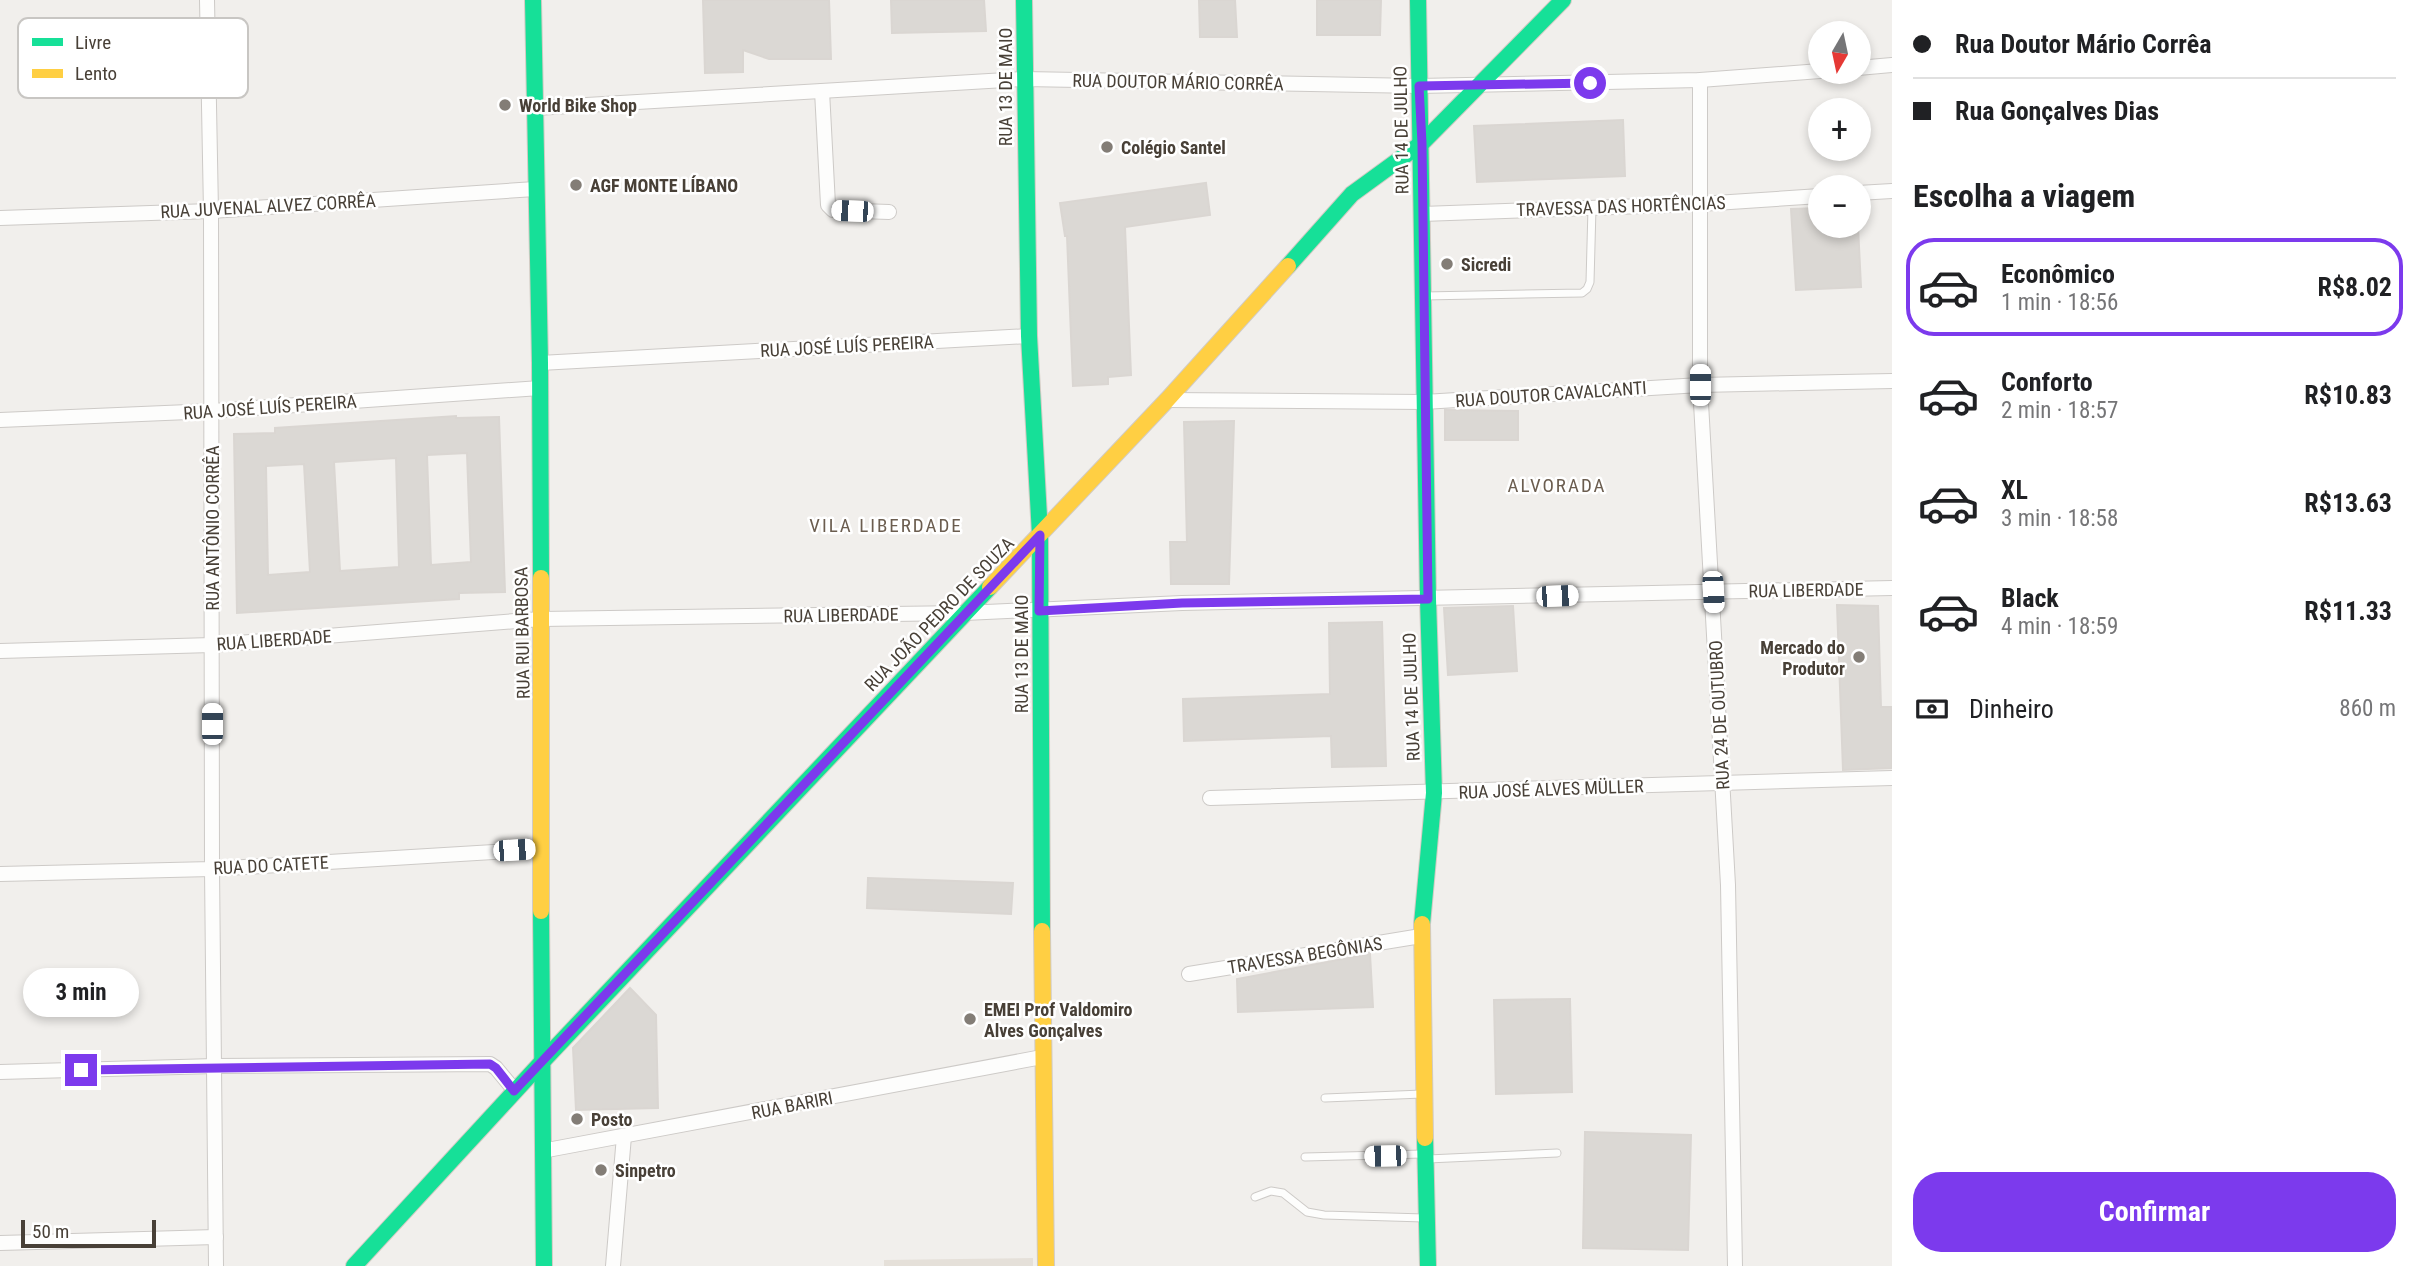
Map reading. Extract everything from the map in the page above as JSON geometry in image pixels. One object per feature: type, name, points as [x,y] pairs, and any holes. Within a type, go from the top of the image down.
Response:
[{"type":"main road","name":"RUA RUI BARBOSA","points":[[533,0],[540,363],[544,1266]]},
{"type":"main road","name":"RUA 13 DE MAIO","points":[[1024,0],[1029,336],[1040,535],[1042,1057],[1046,1266]]},
{"type":"main road","name":"RUA 14 DE JULHO","points":[[1418,0],[1424,402],[1434,793],[1421,936],[1428,1266]]},
{"type":"main road","name":"RUA JOÃO PEDRO DE SOUZA","points":[[354,1266],[541,1062],[1167,400],[1352,194],[1422,143],[1563,0]]},
{"type":"street","name":"RUA ANTÔNIO CORRÊA","points":[[207,0],[207,18]]},
{"type":"street","points":[[1871,67],[1892,65]]},
{"type":"street","name":"RUA DOUTOR MÁRIO CORRÊA","points":[[536,108],[1024,79],[1419,86],[1700,80],[1808,72]]},
{"type":"street","name":"RUA 24 DE OUTUBRO","points":[[1700,80],[1700,385],[1728,885],[1735,1266]]},
{"type":"street","points":[[822,91],[828,205],[833,210],[889,212]]},
{"type":"street","name":"RUA ANTÔNIO CORRÊA","points":[[209,98],[216,1266]]},
{"type":"street","name":"RUA JUVENAL ALVEZ CORRÊA","points":[[0,218],[212,211],[535,189]]},
{"type":"street","points":[[1871,192],[1892,191]]},
{"type":"street","name":"TRAVESSA DAS HORTÊNCIAS","points":[[1422,214],[1700,204],[1808,197]]},
{"type":"street","name":"RUA JOSÉ LUÍS PEREIRA","points":[[540,363],[1029,336]]},
{"type":"street","name":"RUA DOUTOR CAVALCANTI","points":[[1167,400],[1424,402],[1700,385],[1892,381]]},
{"type":"street","name":"RUA JOSÉ LUÍS PEREIRA","points":[[0,420],[212,411],[540,388]]},
{"type":"street","name":"RUA LIBERDADE","points":[[0,651],[212,645],[541,620],[965,613],[1182,603],[1892,588]]},
{"type":"street","name":"RUA JOSÉ ALVES MÜLLER","points":[[1210,798],[1892,778]]},
{"type":"street","name":"RUA DO CATETE","points":[[0,874],[212,869],[542,849]]},
{"type":"street","name":"TRAVESSA BEGÔNIAS","points":[[1189,974],[1421,936]]},
{"type":"street","name":"RUA BARIRI","points":[[542,1151],[1042,1057]]},
{"type":"street","points":[[0,1072],[215,1066],[490,1064],[514,1091]]},
{"type":"street","points":[[613,1266],[624,1136]]},
{"type":"street","points":[[0,1243],[216,1237]]},
{"type":"lane","points":[[1423,296],[1582,293],[1590,282],[1592,208]]},
{"type":"lane","points":[[1325,1098],[1424,1094]]},
{"type":"lane","points":[[1305,1157],[1557,1153]]},
{"type":"lane","points":[[1255,1197],[1271,1191],[1283,1193],[1307,1212],[1324,1215],[1427,1218]]},
{"type":"shaded area","points":[[1033,1258],[1033,1266],[884,1266],[884,1260]]},
{"type":"building","points":[[703,0],[829,0],[831,59],[769,59],[743,50],[743,72],[705,73]]},
{"type":"building","points":[[891,0],[984,0],[986,31],[892,33]]},
{"type":"building","points":[[1199,0],[1235,0],[1237,37],[1200,37]]},
{"type":"building","points":[[1317,0],[1381,0],[1380,35],[1317,35]]},
{"type":"building","points":[[1623,120],[1625,176],[1477,182],[1474,126]]},
{"type":"building","points":[[1206,183],[1210,215],[1125,227],[1131,375],[1108,377],[1108,384],[1073,386],[1067,236],[1060,203]]},
{"type":"building","points":[[1808,208],[1808,238],[1859,238],[1861,287],[1796,290],[1791,209]]},
{"type":"building","points":[[1445,410],[1518,411],[1518,440],[1445,440]]},
{"type":"building","points":[[456,416],[499,417],[505,592],[459,593],[459,599],[237,613],[234,434],[275,433],[275,428]],"holes":[[[467,453],[471,562],[431,565],[427,455]],[[396,458],[399,567],[340,571],[334,462]],[[304,464],[310,572],[268,575],[266,466]]]},
{"type":"building","points":[[1234,421],[1229,584],[1171,584],[1170,542],[1187,542],[1184,422]]},
{"type":"building","name":"Mercado do Produtor","points":[[1837,605],[1878,606],[1881,707],[1892,707],[1892,768],[1843,770]]},
{"type":"building","points":[[1513,606],[1517,671],[1448,675],[1444,608]]},
{"type":"building","points":[[1382,622],[1386,766],[1332,767],[1331,736],[1184,741],[1183,699],[1330,694],[1329,623]]},
{"type":"building","points":[[868,878],[1013,883],[1011,914],[867,908]]},
{"type":"building","points":[[1370,954],[1373,1007],[1238,1012],[1237,979]]},
{"type":"building","points":[[630,988],[656,1015],[658,1108],[576,1110],[573,1048]]},
{"type":"building","points":[[1570,999],[1572,1092],[1496,1094],[1494,1000]]},
{"type":"building","points":[[1585,1132],[1691,1135],[1688,1250],[1583,1248]]},
{"type":"traffic: fast","points":[[533,0],[541,578]]},
{"type":"traffic: fast","points":[[1024,0],[1029,336],[1040,535],[1042,931]]},
{"type":"traffic: fast","points":[[1418,0],[1434,793],[1422,924]]},
{"type":"traffic: fast","points":[[1288,266],[1352,194],[1422,143],[1563,0]]},
{"type":"traffic: fast","points":[[354,1266],[541,1063],[990,587]]},
{"type":"traffic: fast","points":[[541,911],[544,1266]]},
{"type":"traffic: fast","points":[[1425,1138],[1428,1266]]},
{"type":"traffic: slow","points":[[990,587],[1167,400],[1288,266]]},
{"type":"traffic: slow","points":[[541,578],[541,911]]},
{"type":"traffic: slow","points":[[1422,924],[1425,1138]]},
{"type":"traffic: slow","points":[[1042,931],[1046,1266]]},
{"type":"place","name":"World Bike Shop","points":[[505,105]]},
{"type":"place","name":"Colégio Santel","points":[[1107,147]]},
{"type":"place","name":"AGF MONTE LÍBANO","points":[[576,185]]},
{"type":"place","name":"Sicredi","points":[[1447,264]]},
{"type":"place","name":"Mercado do Produtor","points":[[1859,657]]},
{"type":"place","name":"EMEI Prof Valdomiro Alves Gonçalves","points":[[970,1019]]},
{"type":"place","name":"Posto","points":[[577,1119]]},
{"type":"place","name":"Sinpetro","points":[[601,1170]]},
{"type":"district","name":"ALVORADA","points":[[1557,485]]},
{"type":"district","name":"VILA LIBERDADE","points":[[886,525]]},
{"type":"route","points":[[81,1070],[490,1064],[514,1091],[1040,535],[1039,611],[1182,603],[1428,599],[1419,86],[1590,83]]}]
